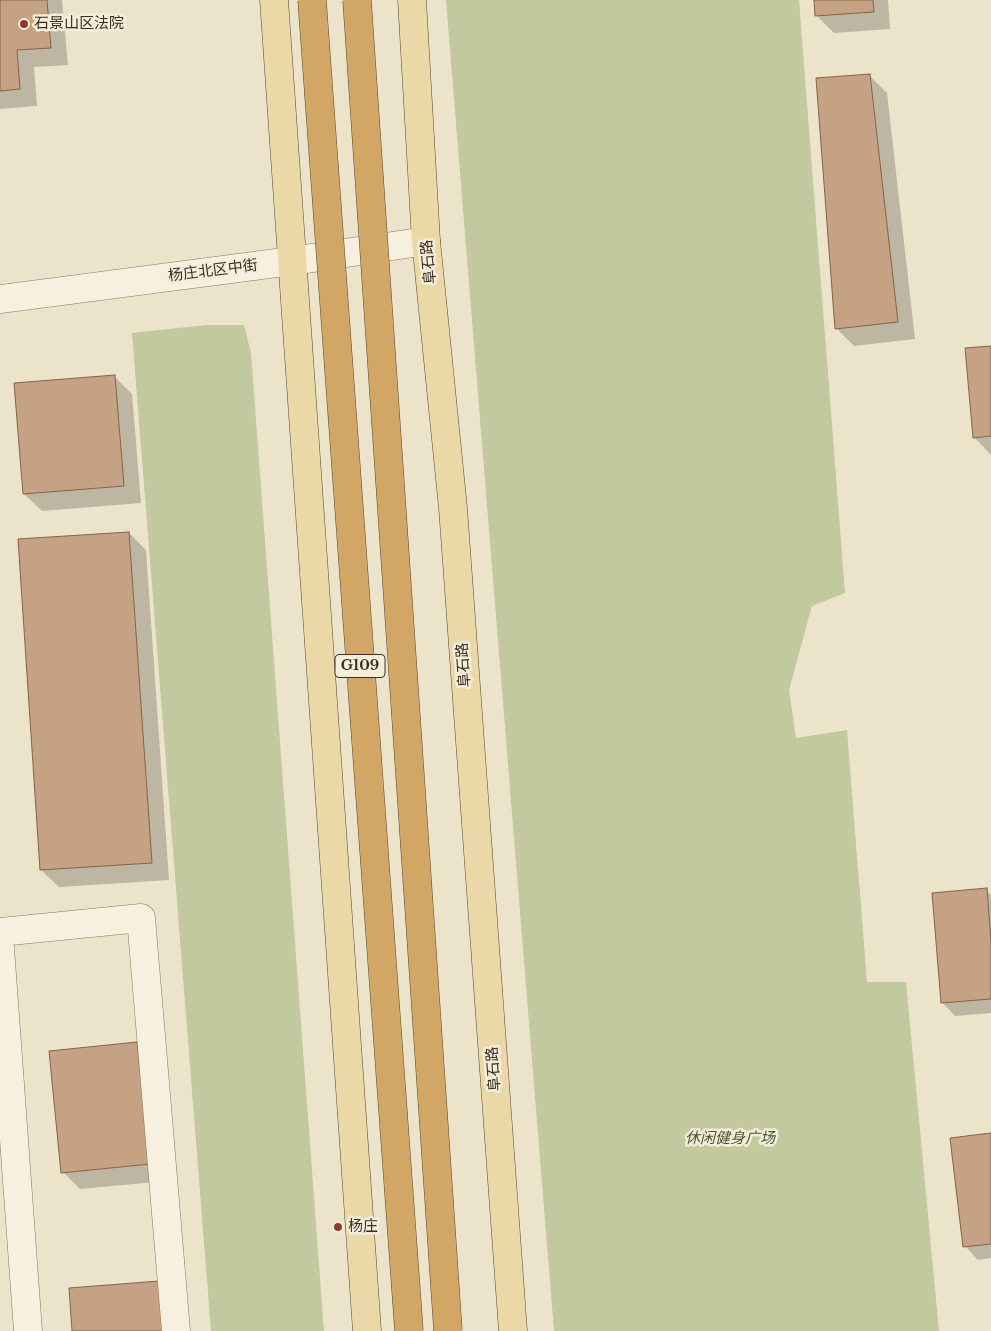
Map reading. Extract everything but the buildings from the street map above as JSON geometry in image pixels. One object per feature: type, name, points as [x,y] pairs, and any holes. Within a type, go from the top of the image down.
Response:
[{"type":"highway","name":"G109","points":[[312,0],[409,1331]]},
{"type":"highway","name":"G109","points":[[357,0],[448,1331]]},
{"type":"main road","points":[[274,0],[367,1331]]},
{"type":"main road","name":"阜石路","points":[[412,0],[426,241],[453,508],[514,1331]]},
{"type":"street","name":"杨庄北区中街","points":[[0,299],[292,261],[426,241]]},
{"type":"street","points":[[0,932],[141,918],[176,1331]]},
{"type":"street","points":[[0,948],[28,1331]]},
{"type":"green space","name":"休闲健身广场","points":[[446,0],[799,0],[845,593],[812,606],[789,690],[796,738],[847,730],[867,982],[906,982],[939,1331],[554,1331]]},
{"type":"green space","points":[[206,325],[244,325],[251,353],[324,1331],[211,1331],[132,333]]},
{"type":"place","name":"石景山区法院","points":[[24,24]]},
{"type":"place","name":"杨庄","points":[[338,1227]]}]
